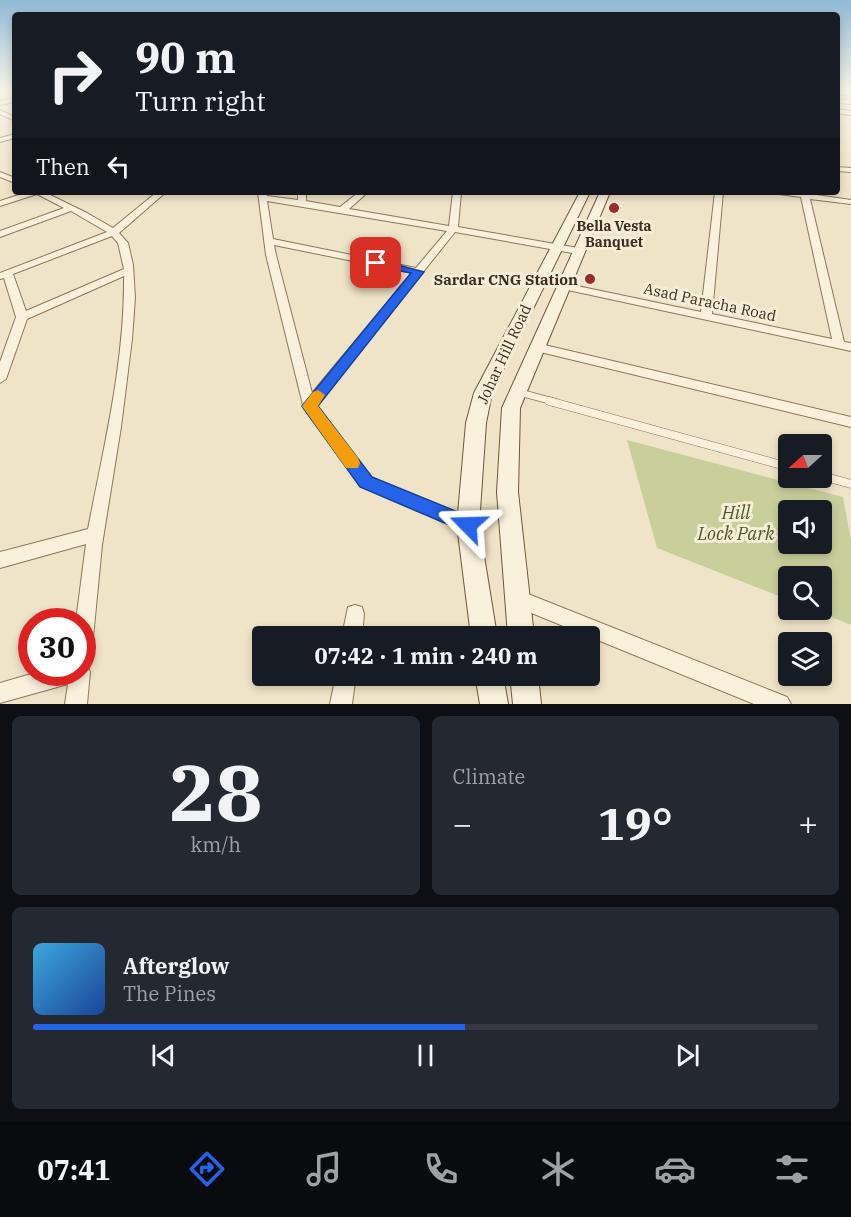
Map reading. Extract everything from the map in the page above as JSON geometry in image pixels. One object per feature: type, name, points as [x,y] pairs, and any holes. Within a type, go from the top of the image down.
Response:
[{"type":"street","points":[[0,204],[29,195]]},
{"type":"street","points":[[44,195],[114,232],[123,244],[128,271],[129,304],[122,371],[96,534],[87,608]]},
{"type":"street","points":[[0,378],[22,316],[4,274],[114,232],[158,195]]},
{"type":"street","points":[[468,525],[366,482],[309,406],[269,241],[263,195],[578,251]]},
{"type":"street","points":[[302,195],[303,203]]},
{"type":"street","points":[[343,208],[360,195]]},
{"type":"street","points":[[309,406],[453,229],[458,195]]},
{"type":"street","name":"Johar Hill Road","points":[[483,626],[468,525],[476,423],[483,393],[583,195]]},
{"type":"street","name":"Johar Hill Road","points":[[520,626],[507,434],[512,408],[536,347],[604,195]]},
{"type":"street","points":[[706,316],[719,195]]},
{"type":"street","points":[[798,195],[851,202]]},
{"type":"street","points":[[805,196],[845,346]]},
{"type":"street","points":[[0,234],[69,209]]},
{"type":"street","points":[[269,241],[419,272]]},
{"type":"street","points":[[22,316],[128,271]]},
{"type":"street","name":"Asad Paracha Road","points":[[563,286],[845,346]]},
{"type":"street","points":[[536,347],[851,422]]},
{"type":"street","points":[[0,560],[96,534]]},
{"type":"street","points":[[518,599],[780,704]]},
{"type":"street","points":[[354,626],[356,614]]},
{"type":"street","points":[[0,693],[26,686]]},
{"type":"street","points":[[76,704],[77,686]]},
{"type":"street","points":[[341,704],[344,686]]},
{"type":"street","points":[[491,686],[494,704]]},
{"type":"street","points":[[525,686],[527,704]]},
{"type":"lane","points":[[518,392],[778,464]]},
{"type":"lane","points":[[832,479],[851,484]]},
{"type":"green space","name":"Hill Lock Park","points":[[627,440],[778,480],[778,488],[809,488],[843,497],[851,540],[851,625],[832,617],[832,566],[778,566],[778,596],[657,548]]},
{"type":"slow traffic","points":[[318,395],[309,406],[352,463]]},
{"type":"place","name":"Bella Vesta Banquet","points":[[614,208]]},
{"type":"place","name":"Sardar CNG Station","points":[[590,279]]},
{"type":"route","points":[[376,263],[419,272],[309,406],[366,482],[468,525]]}]
